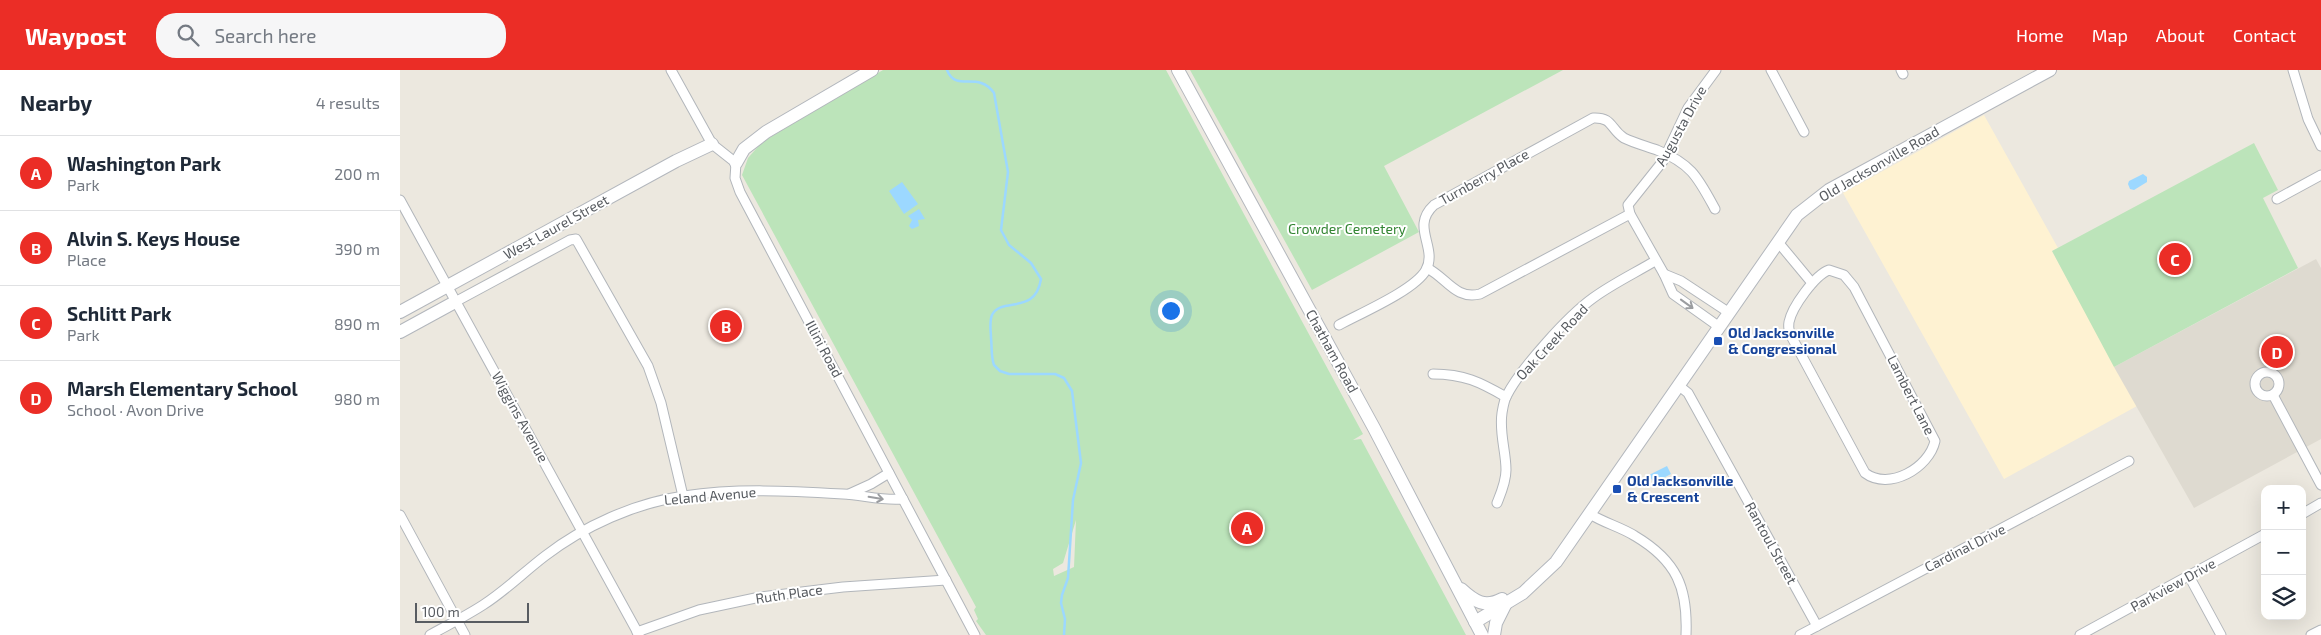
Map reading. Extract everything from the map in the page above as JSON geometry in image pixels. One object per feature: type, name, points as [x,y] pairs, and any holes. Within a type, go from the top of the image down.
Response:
[{"type":"street","points":[[671,70],[712,144],[736,162],[744,149],[766,132],[872,70]]},
{"type":"street","name":"Chatham Road","points":[[1178,70],[1374,428],[1482,635]]},
{"type":"street","name":"Augusta Drive","points":[[1630,214],[1628,205],[1656,171],[1688,108],[1716,70]]},
{"type":"street","points":[[1771,70],[1804,132]]},
{"type":"street","name":"Old Jacksonville Road","points":[[1475,622],[1532,586],[1556,562],[1718,326],[1797,216],[1829,190],[2031,75],[2048,70]]},
{"type":"street","points":[[2294,70],[2308,120],[2321,146]]},
{"type":"street","name":"Turnberry Place","points":[[1427,268],[1430,254],[1424,221],[1427,212],[1434,205],[1593,118],[1604,119],[1623,137],[1666,154],[1688,167],[1697,176],[1715,209]]},
{"type":"street","name":"West Laurel Street","points":[[400,312],[676,161],[712,144]]},
{"type":"street","name":"Illini Road","points":[[736,162],[734,178],[740,192],[975,635]]},
{"type":"street","points":[[2277,199],[2321,175]]},
{"type":"street","name":"Wiggins Avenue","points":[[400,200],[638,633]]},
{"type":"street","points":[[1339,324],[1410,287],[1427,268],[1439,274],[1450,288],[1457,292],[1474,296],[1480,294],[1630,214],[1664,274],[1673,294],[1718,326]]},
{"type":"street","name":"West Laurel Street","points":[[400,332],[570,240],[576,239],[648,366],[661,403],[683,496]]},
{"type":"street","points":[[1778,242],[1812,283]]},
{"type":"street","name":"Oak Creek Road","points":[[1497,503],[1506,470],[1501,424],[1506,397],[1515,382],[1581,307],[1605,290],[1656,261]]},
{"type":"street","name":"Lambert Lane","points":[[1829,270],[1837,271],[1850,281],[1932,434],[1935,441],[1930,454],[1922,463],[1900,476],[1882,480],[1866,473],[1794,344],[1790,334],[1789,321],[1812,283],[1820,274],[1829,270]]},
{"type":"street","points":[[1664,274],[1682,281],[1728,312]]},
{"type":"street","points":[[1433,374],[1464,376],[1480,382],[1506,397]]},
{"type":"street","name":"Rantoul Street","points":[[1678,385],[1688,393],[1817,626]]},
{"type":"street","points":[[2273,395],[2321,485]]},
{"type":"street","name":"Cardinal Drive","points":[[1800,635],[2129,461]]},
{"type":"street","points":[[849,494],[889,473]]},
{"type":"street","name":"Leland Avenue","points":[[430,635],[485,604],[547,554],[583,532],[631,509],[683,496],[753,492],[849,494],[889,500],[903,499]]},
{"type":"street","points":[[2306,512],[2321,503]]},
{"type":"street","points":[[1590,514],[1634,535],[1665,561],[1678,579],[1685,594],[1687,612],[1686,635]]},
{"type":"street","points":[[400,515],[465,635]]},
{"type":"street","name":"Parkview Drive","points":[[2080,635],[2261,536]]},
{"type":"street","points":[[1454,582],[1471,598],[1488,605],[1501,600],[1533,578],[1543,576]]},
{"type":"street","points":[[2189,576],[2221,635]]},
{"type":"street","name":"Ruth Place","points":[[638,633],[700,610],[760,597],[843,587],[946,580]]},
{"type":"street","points":[[1494,635],[1496,623],[1506,604]]},
{"type":"street","points":[[2311,635],[2321,630]]},
{"type":"shaded area","points":[[1984,115],[2058,248],[2052,251],[2137,406],[2004,479],[1843,193]]},
{"type":"shaded area","points":[[2316,259],[2321,268],[2321,439],[2194,508],[2114,367]]},
{"type":"green space","points":[[883,70],[1166,70],[1363,434],[1353,440],[1361,439],[1466,635],[986,635],[976,621],[978,619],[974,610],[976,607],[742,175],[748,158],[762,142]],"holes":[[[1076,520],[1074,567],[1054,576],[1053,569],[1063,563]]]},
{"type":"green space","name":"Crowder Cemetery","points":[[1190,70],[1563,70],[1384,166],[1419,232],[1312,290]]},
{"type":"green space","points":[[2254,143],[2278,190],[2263,198],[2298,268],[2114,367],[2052,251]]},
{"type":"water","points":[[2143,174],[2147,177],[2147,182],[2134,190],[2130,189],[2129,181]]},
{"type":"water","points":[[902,182],[918,204],[904,214],[889,191]]},
{"type":"water","points":[[919,209],[925,219],[918,220],[919,226],[912,229],[909,226],[912,220],[908,216]]},
{"type":"water","points":[[1667,466],[1671,474],[1654,483],[1649,475]]},
{"type":"waterway","points":[[947,70],[951,77],[956,80],[981,83],[988,86],[994,93],[1008,172],[1001,230],[1009,245],[1031,263],[1041,279],[1038,290],[1032,298],[1025,302],[1003,307],[992,315],[990,326],[994,365],[1000,371],[1009,374],[1055,374],[1064,378],[1072,391],[1081,463],[1073,500],[1068,578],[1061,603],[1065,619],[1064,635]]},
{"type":"place","name":"Schlitt Park","points":[[2175,259]]},
{"type":"place","name":"Alvin S. Keys House","points":[[726,326]]},
{"type":"place","name":"Old Jacksonville & Congressional","points":[[1718,341]]},
{"type":"place","name":"Marsh Elementary School","points":[[2277,352]]},
{"type":"place","name":"Old Jacksonville & Crescent","points":[[1617,489]]},
{"type":"place","name":"Washington Park","points":[[1247,528]]}]
